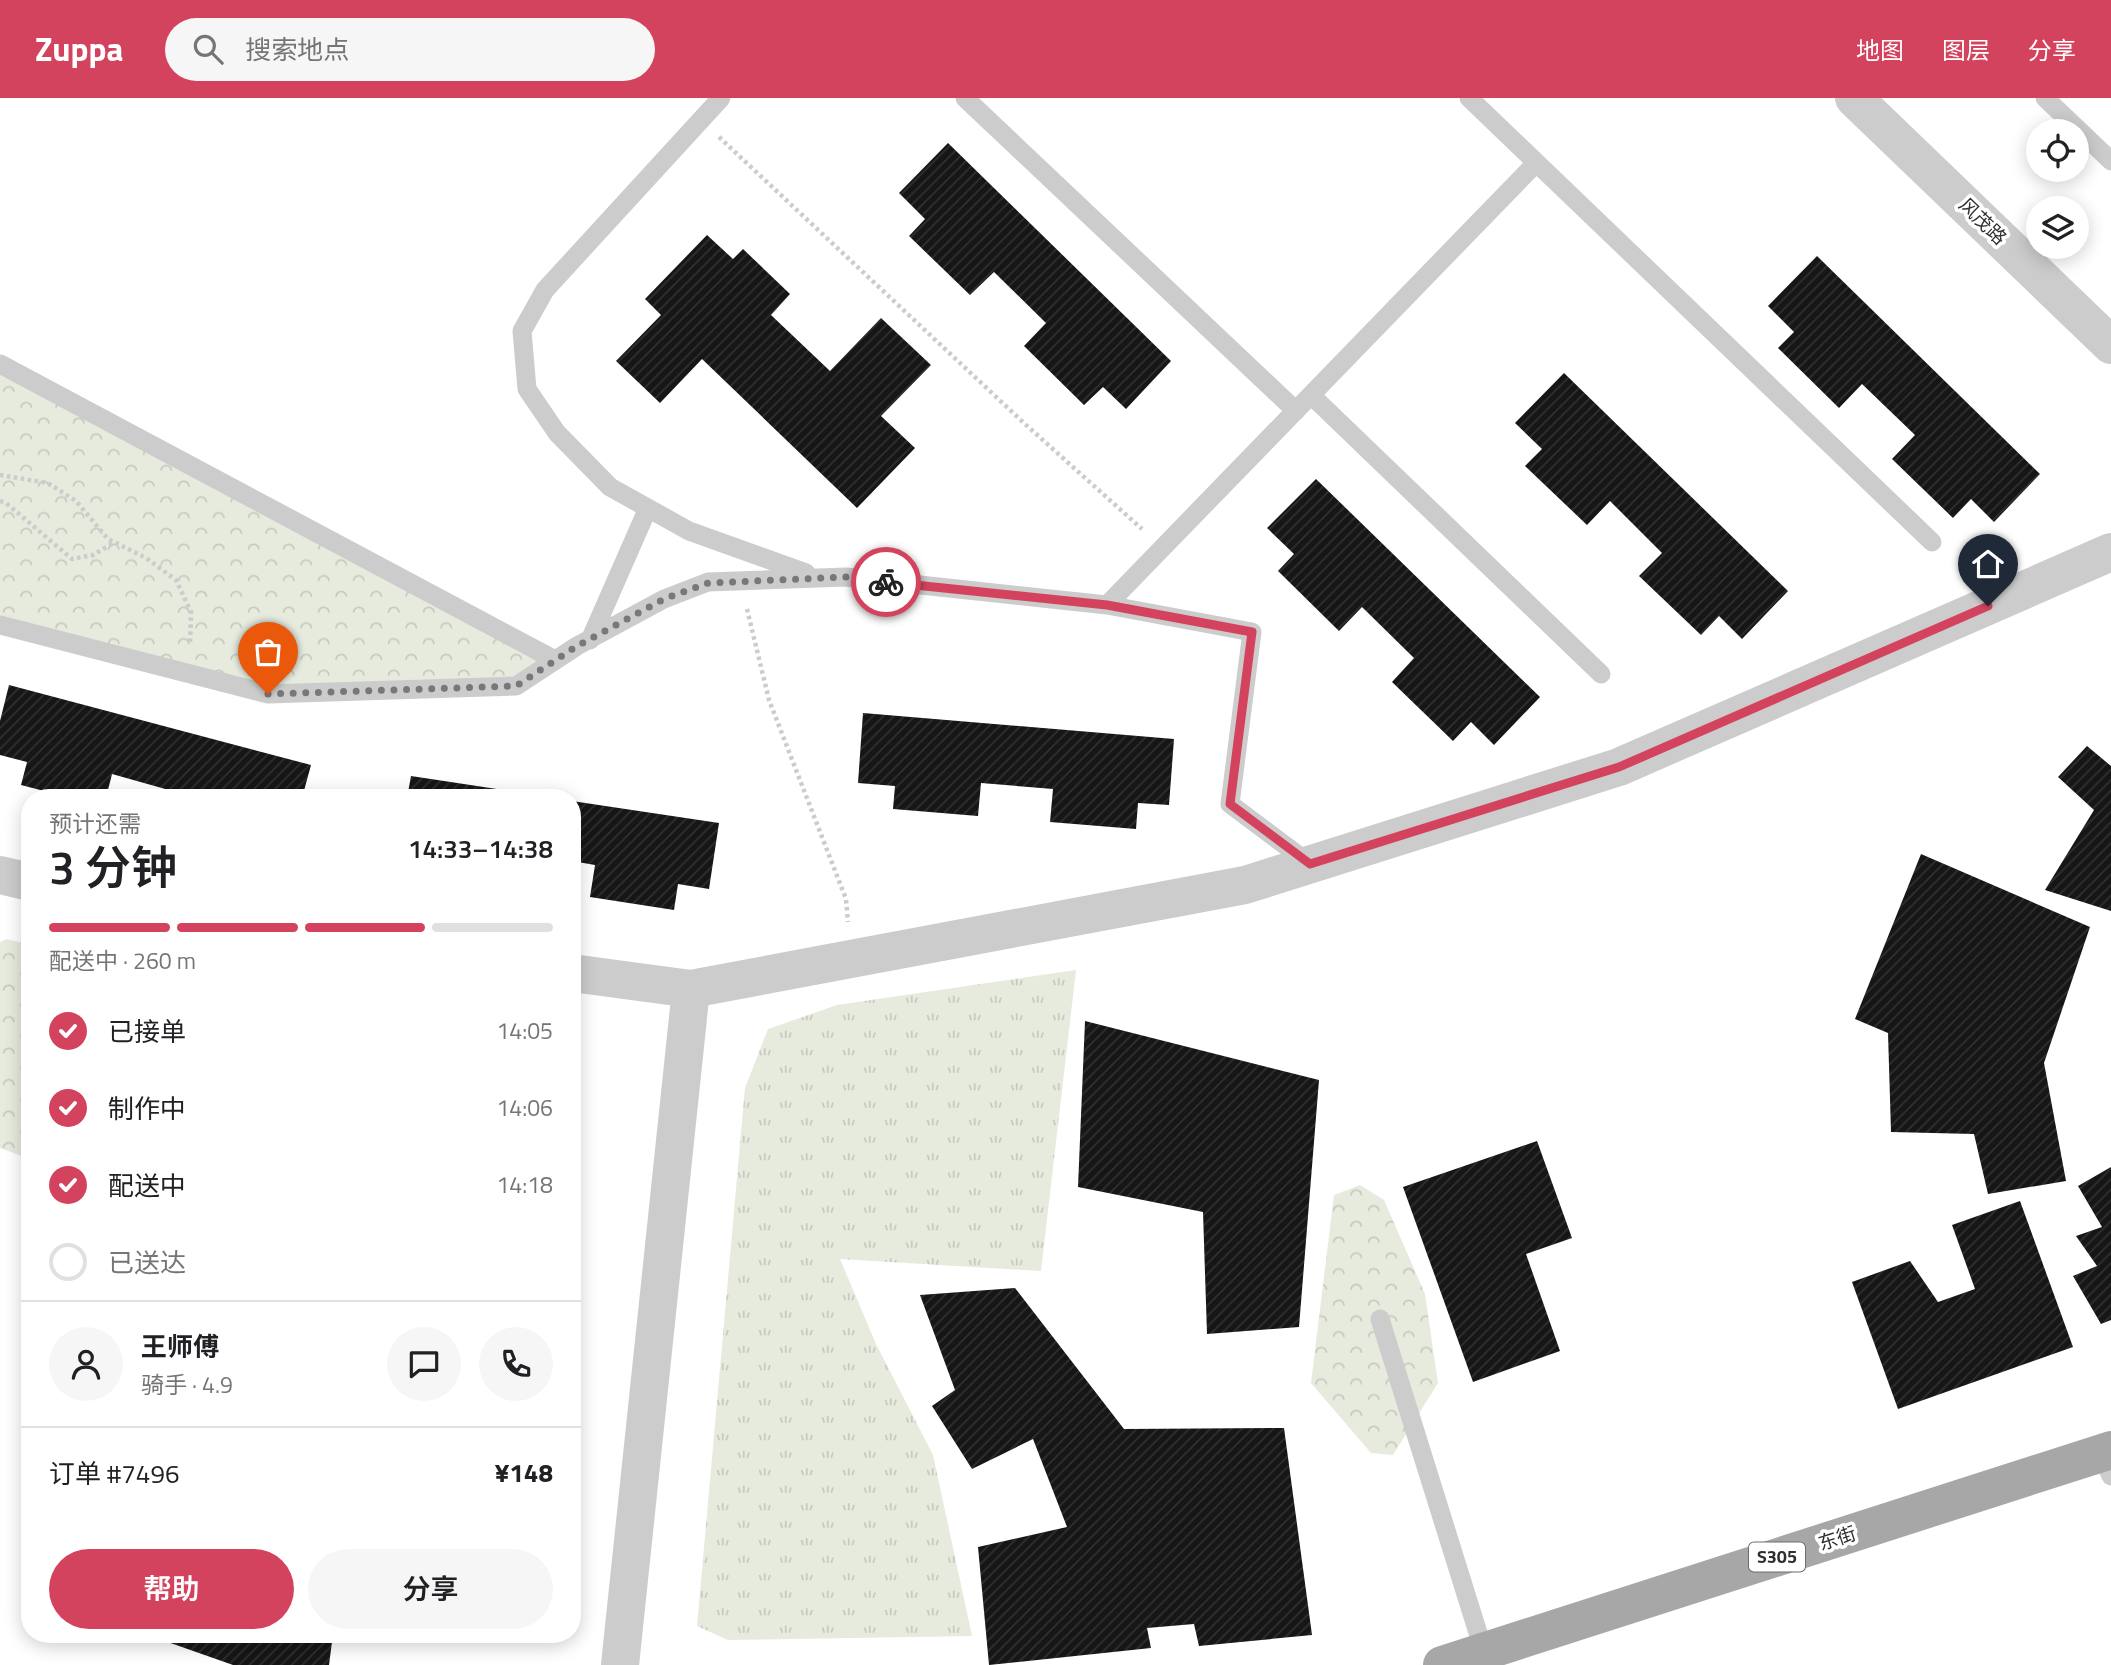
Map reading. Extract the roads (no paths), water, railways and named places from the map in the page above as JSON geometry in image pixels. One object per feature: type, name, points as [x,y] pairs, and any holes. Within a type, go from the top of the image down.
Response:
[{"type":"main road","name":"东街","points":[[1442,1665],[2108,1460]]},
{"type":"street","name":"风茂路","points":[[1854,98],[2111,345]]},
{"type":"street","points":[[581,974],[691,989],[1245,885],[1619,767],[2111,552]]},
{"type":"street","points":[[0,875],[21,880]]},
{"type":"street","points":[[620,1665],[691,989]]},
{"type":"lane","points":[[721,98],[545,290],[522,331],[527,389],[557,433],[610,487],[689,531],[818,578]]},
{"type":"lane","points":[[965,98],[1296,411]]},
{"type":"lane","points":[[1469,98],[1932,541]]},
{"type":"lane","points":[[2045,98],[2111,161]]},
{"type":"lane","points":[[1107,605],[1536,163]]},
{"type":"lane","points":[[0,364],[555,660]]},
{"type":"lane","points":[[1311,395],[1601,674]]},
{"type":"lane","points":[[590,640],[648,508]]},
{"type":"lane","points":[[0,625],[268,694],[516,686],[555,660],[664,599],[708,583],[846,577],[1107,605],[1252,632],[1230,804],[1310,864]]},
{"type":"lane","points":[[1380,1319],[1484,1651]]}]
